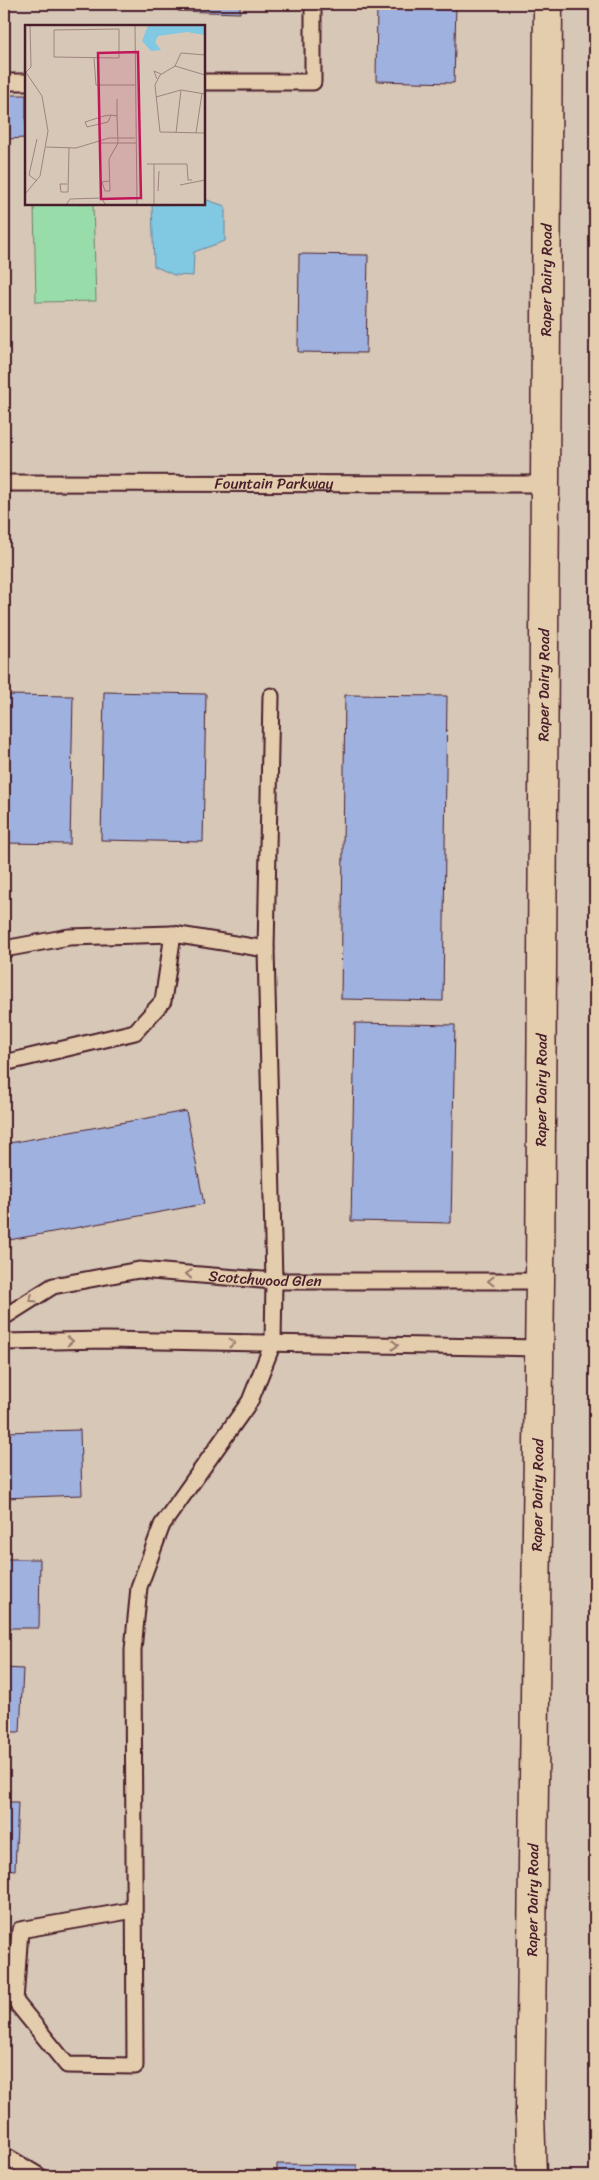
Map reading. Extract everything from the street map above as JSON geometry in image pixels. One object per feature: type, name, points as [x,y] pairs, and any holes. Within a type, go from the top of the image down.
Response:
[{"type":"street","name":"Raper Dairy Road","points":[[532,2176],[530,2114],[540,1281],[548,4]]},
{"type":"lane","points":[[205,82],[313,82],[313,4]]},
{"type":"lane","points":[[4,82],[25,82]]},
{"type":"lane","name":"Fountain Parkway","points":[[4,483],[544,484]]},
{"type":"lane","points":[[134,1910],[20,1930],[15,2001],[68,2065],[135,2066],[133,1650],[139,1587],[162,1525],[250,1401],[273,1343],[274,1281],[266,950],[271,696]]},
{"type":"lane","points":[[4,949],[69,936],[173,934],[266,950]]},
{"type":"lane","points":[[4,1063],[135,1032],[163,1001],[173,934]]},
{"type":"lane","name":"Scotchwood Glen","points":[[4,1317],[53,1286],[139,1270],[274,1281],[540,1281]]},
{"type":"lane","points":[[4,1342],[106,1340],[538,1348]]},
{"type":"lane","points":[[4,2158],[9,2158],[39,2176]]},
{"type":"green space","points":[[34,205],[93,205],[96,301],[36,302]]},
{"type":"water","points":[[205,199],[225,206],[225,241],[194,252],[193,276],[174,275],[154,266],[152,205],[205,205]]},
{"type":"building","points":[[4,4],[158,4],[157,8]]},
{"type":"building","points":[[179,4],[240,4],[240,13],[178,11]]},
{"type":"building","points":[[377,4],[456,4],[454,83],[376,81]]},
{"type":"building","points":[[5,95],[25,95],[25,138],[6,139]]},
{"type":"building","points":[[299,254],[368,255],[366,353],[298,352]]},
{"type":"building","points":[[104,692],[206,694],[203,842],[101,840]]},
{"type":"building","points":[[4,695],[73,696],[70,844],[4,843]]},
{"type":"building","points":[[345,695],[447,696],[443,1001],[341,999]]},
{"type":"building","points":[[355,1023],[455,1025],[451,1223],[351,1221]]},
{"type":"building","points":[[186,1111],[204,1204],[4,1241],[4,1144]]},
{"type":"building","points":[[80,1430],[82,1495],[4,1498],[4,1432]]},
{"type":"building","points":[[4,1559],[40,1559],[39,1628],[4,1628]]},
{"type":"building","points":[[4,1668],[23,1669],[20,1732],[4,1732]]},
{"type":"building","points":[[4,1802],[18,1802],[15,1870],[4,1869]]},
{"type":"building","points":[[277,2164],[357,2165],[357,2176],[277,2176]]}]
